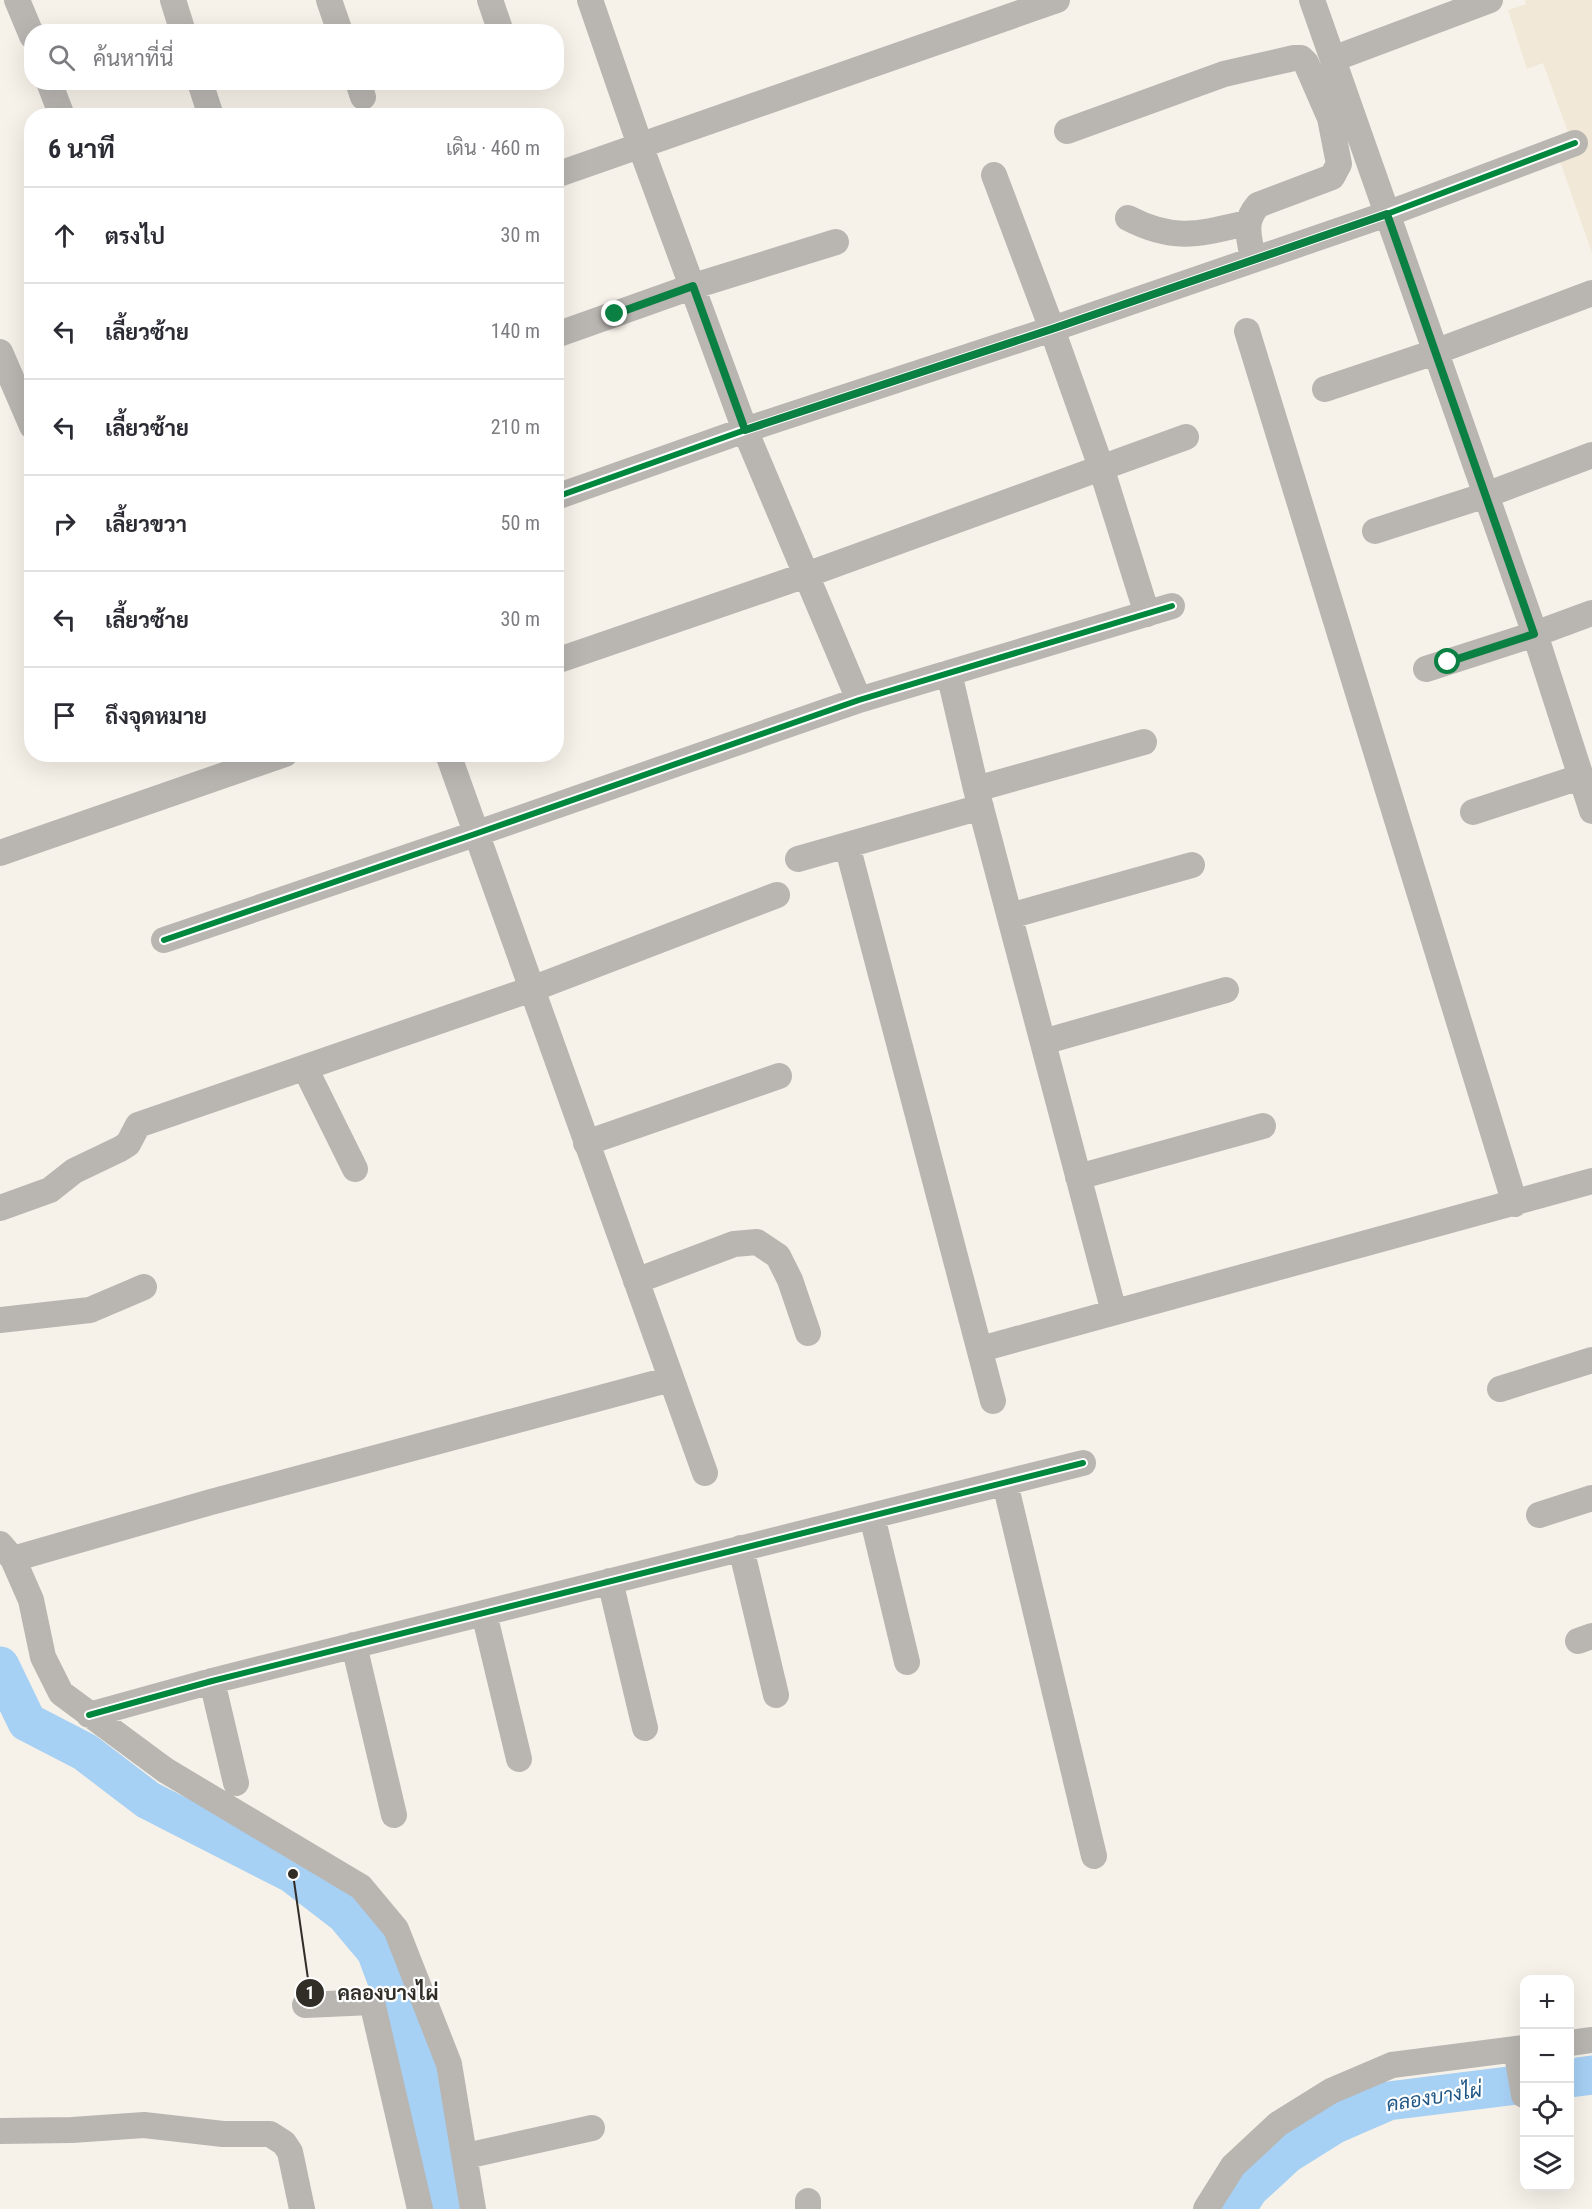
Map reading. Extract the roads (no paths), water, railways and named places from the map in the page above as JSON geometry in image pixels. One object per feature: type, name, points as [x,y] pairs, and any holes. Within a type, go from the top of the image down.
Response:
[{"type":"street","points":[[17,0],[27,24]]},
{"type":"street","points":[[173,0],[180,24]]},
{"type":"street","points":[[329,0],[337,24]]},
{"type":"street","points":[[490,0],[498,24]]},
{"type":"street","points":[[590,0],[640,145],[745,430],[859,700]]},
{"type":"street","points":[[564,172],[1057,0]]},
{"type":"street","points":[[1312,0],[1534,634],[1592,811]]},
{"type":"street","points":[[1333,59],[1490,0]]},
{"type":"street","points":[[1067,131],[1224,74],[1301,58],[1306,63],[1330,118],[1339,164],[1332,177],[1258,205],[1250,214],[1247,223],[1253,260]]},
{"type":"street","points":[[53,90],[59,108]]},
{"type":"street","points":[[203,90],[208,108]]},
{"type":"street","points":[[564,494],[745,430],[1052,329],[1387,214],[1575,143]]},
{"type":"street","points":[[994,175],[1101,467],[1147,614]]},
{"type":"street","points":[[1128,218],[1146,227],[1186,235],[1247,223]]},
{"type":"street","points":[[564,332],[693,286],[836,242]]},
{"type":"street","points":[[1325,388],[1435,352],[1592,293]]},
{"type":"street","points":[[1246,331],[1515,1204]]},
{"type":"street","points":[[0,352],[24,408]]},
{"type":"street","points":[[564,658],[806,575],[1186,437]]},
{"type":"street","points":[[1375,531],[1486,495],[1592,455]]},
{"type":"street","points":[[164,940],[859,700],[1172,606]]},
{"type":"street","points":[[1426,669],[1592,613]]},
{"type":"street","points":[[949,673],[979,798],[1114,1312]]},
{"type":"street","points":[[798,860],[848,845],[1144,742]]},
{"type":"street","points":[[0,853],[262,762]]},
{"type":"street","points":[[451,762],[705,1473]]},
{"type":"street","points":[[1473,812],[1580,777]]},
{"type":"street","points":[[848,845],[993,1401]]},
{"type":"street","points":[[1010,916],[1192,865]]},
{"type":"street","points":[[0,1208],[50,1190],[74,1171],[120,1149],[128,1144],[138,1125],[532,989],[777,895]]},
{"type":"street","points":[[1043,1042],[1226,990]]},
{"type":"street","points":[[305,1068],[355,1169]]},
{"type":"street","points":[[586,1143],[779,1076]]},
{"type":"street","points":[[1078,1177],[1263,1126]]},
{"type":"street","points":[[981,1349],[1592,1181]]},
{"type":"street","points":[[636,1281],[734,1244],[757,1242],[778,1256],[790,1280],[808,1333]]},
{"type":"street","points":[[0,1320],[90,1310],[144,1287]]},
{"type":"street","points":[[1500,1389],[1592,1360]]},
{"type":"street","points":[[473,2209],[449,2064],[396,1929],[361,1887],[165,1770],[62,1693],[43,1657],[31,1600],[7,1551],[211,1502],[671,1379]]},
{"type":"street","points":[[89,1715],[212,1681],[1083,1463]]},
{"type":"street","points":[[1005,1483],[1094,1856]]},
{"type":"street","points":[[1539,1515],[1592,1498]]},
{"type":"street","points":[[872,1516],[907,1662]]},
{"type":"street","points":[[741,1548],[776,1695]]},
{"type":"street","points":[[610,1581],[645,1728]]},
{"type":"street","points":[[484,1613],[519,1759]]},
{"type":"street","points":[[354,1645],[394,1815]]},
{"type":"street","points":[[212,1681],[236,1783]]},
{"type":"street","points":[[305,2005],[372,2002],[420,2209]]},
{"type":"street","points":[[1574,2042],[1592,2040]]},
{"type":"street","points":[[1206,2209],[1233,2166],[1278,2124],[1331,2091],[1392,2065],[1519,2052],[1523,2083]]},
{"type":"street","points":[[0,2131],[72,2130],[144,2125],[223,2134],[270,2134],[284,2143],[290,2152],[302,2209]]},
{"type":"street","points":[[466,2156],[592,2128]]},
{"type":"waterway","name":"คลองบางไผ่","points":[[0,1666],[27,1722],[85,1752],[148,1800],[293,1874],[345,1914],[376,1951],[420,2070],[439,2168],[443,2209]]},
{"type":"waterway","name":"คลองบางไผ่","points":[[1574,2077],[1592,2075]]},
{"type":"waterway","name":"คลองบางไผ่","points":[[1236,2209],[1249,2189],[1287,2154],[1335,2124],[1388,2101],[1520,2084]]},
{"type":"place","name":"คลองบางไผ่","points":[[293,1874]]}]
